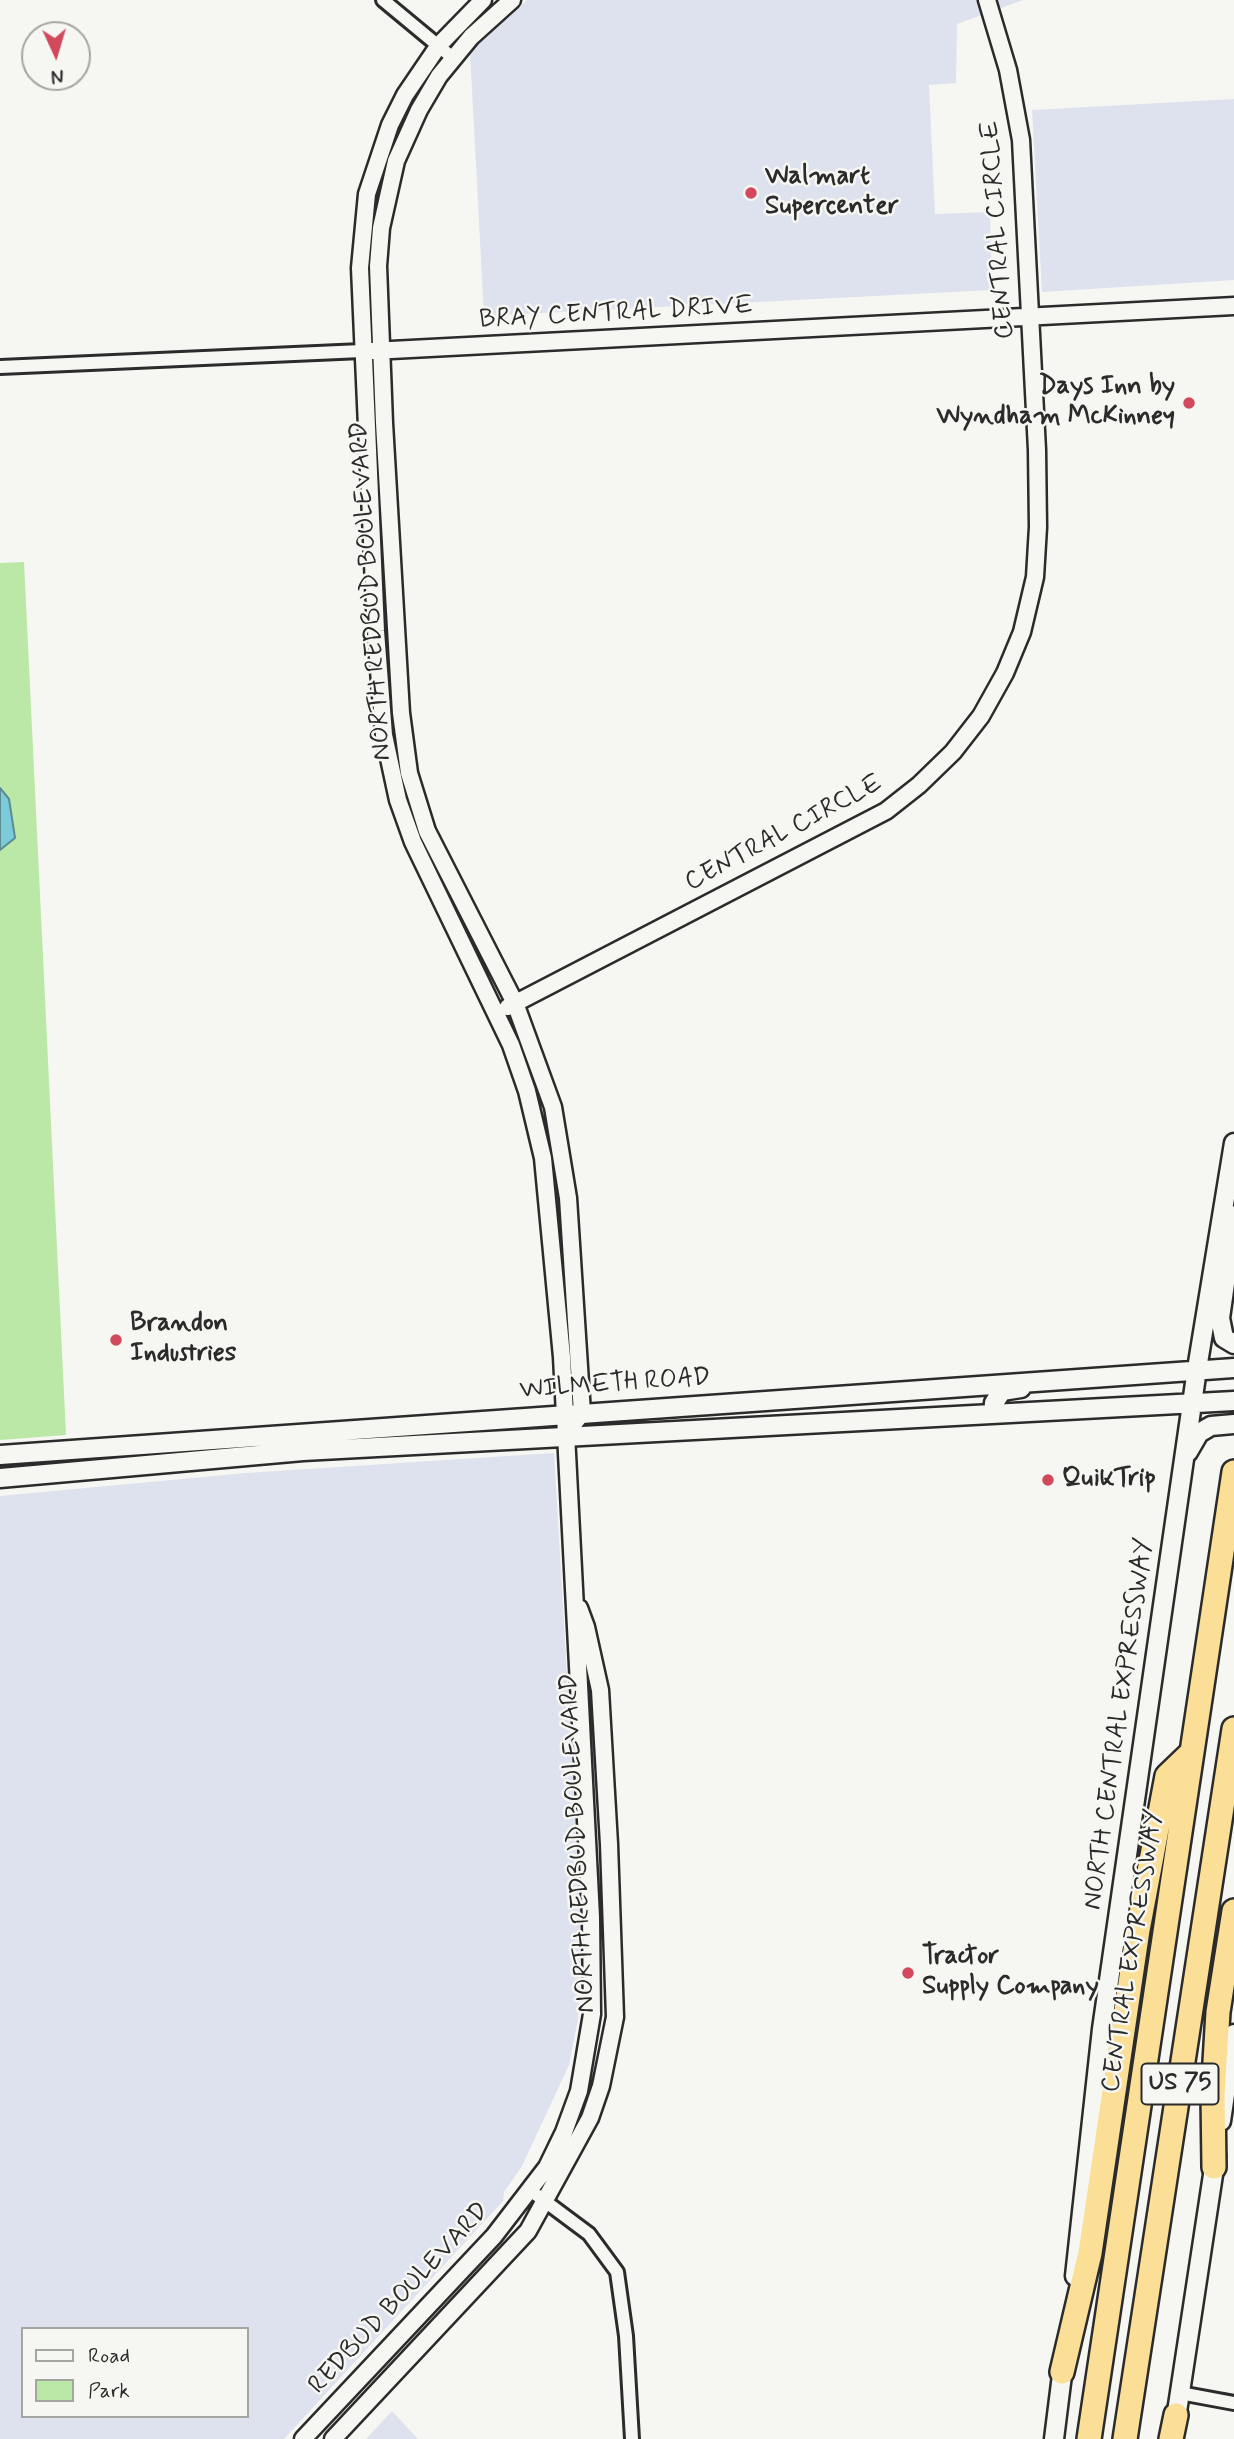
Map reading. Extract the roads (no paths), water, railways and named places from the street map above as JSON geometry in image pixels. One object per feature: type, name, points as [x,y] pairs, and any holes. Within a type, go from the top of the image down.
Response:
[{"type":"highway","name":"CENTRAL EXPRESSWAY","points":[[1088,2439],[1234,1472]]},
{"type":"highway","name":"US 75","points":[[1125,2439],[1234,1729]]},
{"type":"highway","points":[[1062,2372],[1090,2253],[1138,1930],[1167,1776],[1192,1752]]},
{"type":"highway","points":[[1214,2167],[1213,2095],[1218,2012],[1234,1911]]},
{"type":"highway","points":[[1172,2439],[1178,2404]]},
{"type":"main road","name":"NORTH CENTRAL EXPRESSWAY","points":[[1054,2439],[1079,2252],[1101,2036],[1186,1457],[1196,1368],[1234,1143]]},
{"type":"main road","points":[[1231,1166],[1231,1242],[1220,1318],[1224,1338],[1234,1343]]},
{"type":"main road","name":"WILMETH ROAD","points":[[0,1455],[1196,1368],[1234,1368]]},
{"type":"main road","points":[[993,1414],[994,1404],[1002,1391],[1087,1384],[1122,1375]]},
{"type":"main road","points":[[803,1398],[804,1426]]},
{"type":"main road","name":"WILMETH ROAD","points":[[0,1478],[303,1451],[1234,1401]]},
{"type":"main road","points":[[1186,1457],[1199,1433],[1211,1426],[1234,1424]]},
{"type":"main road","points":[[104,1449],[106,1468]]},
{"type":"main road","points":[[1178,2404],[1234,2034]]},
{"type":"street","points":[[383,0],[453,58]]},
{"type":"street","name":"NORTH REDBUD BOULEVARD","points":[[482,0],[439,45],[405,95],[391,124],[367,194],[360,246],[362,351],[383,728],[395,788],[413,842],[497,1013],[527,1091],[542,1158],[573,1414]]},
{"type":"street","name":"NORTH REDBUD BOULEVARD","points":[[512,0],[453,58],[419,110],[390,180],[381,228],[378,266],[381,350],[401,713],[412,784],[433,845],[515,1003],[553,1107],[566,1175],[573,1414]]},
{"type":"street","name":"CENTRAL CIRCLE","points":[[497,1013],[876,817],[934,772],[981,716],[1015,651],[1035,577],[1038,527],[1030,318],[1021,140],[1008,70],[987,0]]},
{"type":"street","name":"BRAY CENTRAL DRIVE","points":[[0,366],[362,351],[1234,306]]},
{"type":"street","points":[[372,555],[391,554]]},
{"type":"street","points":[[395,788],[412,784]]},
{"type":"street","points":[[565,1436],[573,1414]]},
{"type":"street","name":"NORTH REDBUD BOULEVARD","points":[[530,2190],[547,2167],[570,2118],[581,2080],[592,2014],[591,1917],[565,1436]]},
{"type":"street","name":"NORTH REDBUD BOULEVARD","points":[[547,2202],[590,2118],[601,2086],[615,2017],[600,1690],[586,1628],[574,1596]]},
{"type":"street","points":[[530,2190],[589,2234],[617,2272],[626,2336],[632,2439]]},
{"type":"street","name":"REDBUD BOULEVARD","points":[[303,2439],[494,2236],[530,2190]]},
{"type":"street","name":"REDBUD BOULEVARD","points":[[333,2439],[517,2244],[547,2202]]},
{"type":"street","points":[[1178,2404],[1234,2403]]},
{"type":"water","points":[[0,788],[9,799],[15,838],[0,850]]},
{"type":"place","name":"Walmart Supercenter","points":[[751,193]]},
{"type":"place","name":"Days Inn by Wyndham McKinney","points":[[1189,403]]},
{"type":"place","name":"Brandon Industries","points":[[116,1340]]},
{"type":"place","name":"QuikTrip","points":[[1048,1480]]},
{"type":"place","name":"Tractor Supply Company","points":[[908,1973]]}]
